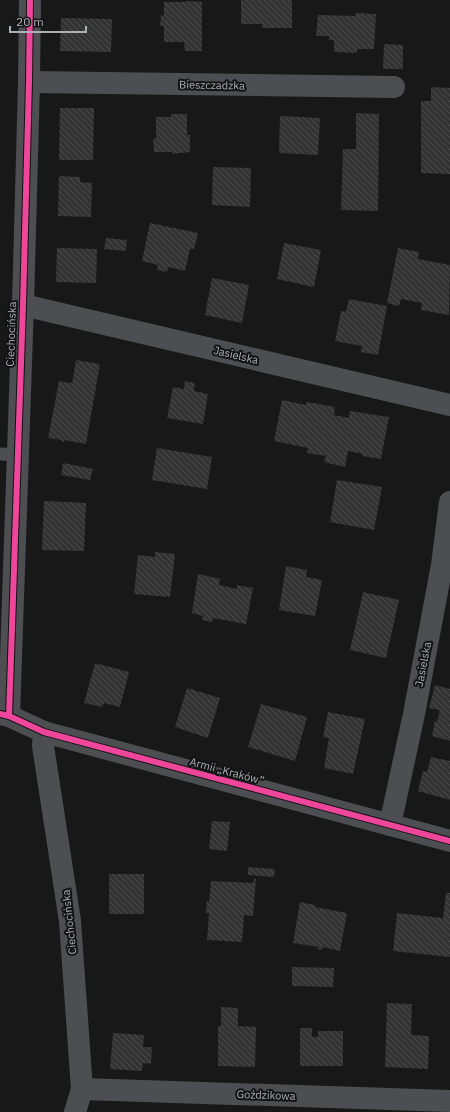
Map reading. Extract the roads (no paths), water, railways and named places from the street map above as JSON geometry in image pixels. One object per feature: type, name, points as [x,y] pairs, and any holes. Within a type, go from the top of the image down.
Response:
[{"type":"street","name":"Ciechocińska","points":[[4,715],[9,454],[23,305],[30,0]]},
{"type":"street","name":"Bieszczadzka","points":[[29,82],[394,87]]},
{"type":"street","name":"Jasielska","points":[[23,305],[450,405]]},
{"type":"street","name":"Jasielska","points":[[390,825],[414,714],[442,565],[450,502]]},
{"type":"street","name":"Armii „Kraków”","points":[[4,715],[44,732],[450,841]]},
{"type":"street","name":"Ciechocińska","points":[[44,732],[43,746],[70,921],[82,1089],[75,1112]]},
{"type":"street","name":"Goździkowa","points":[[82,1089],[450,1101]]}]
